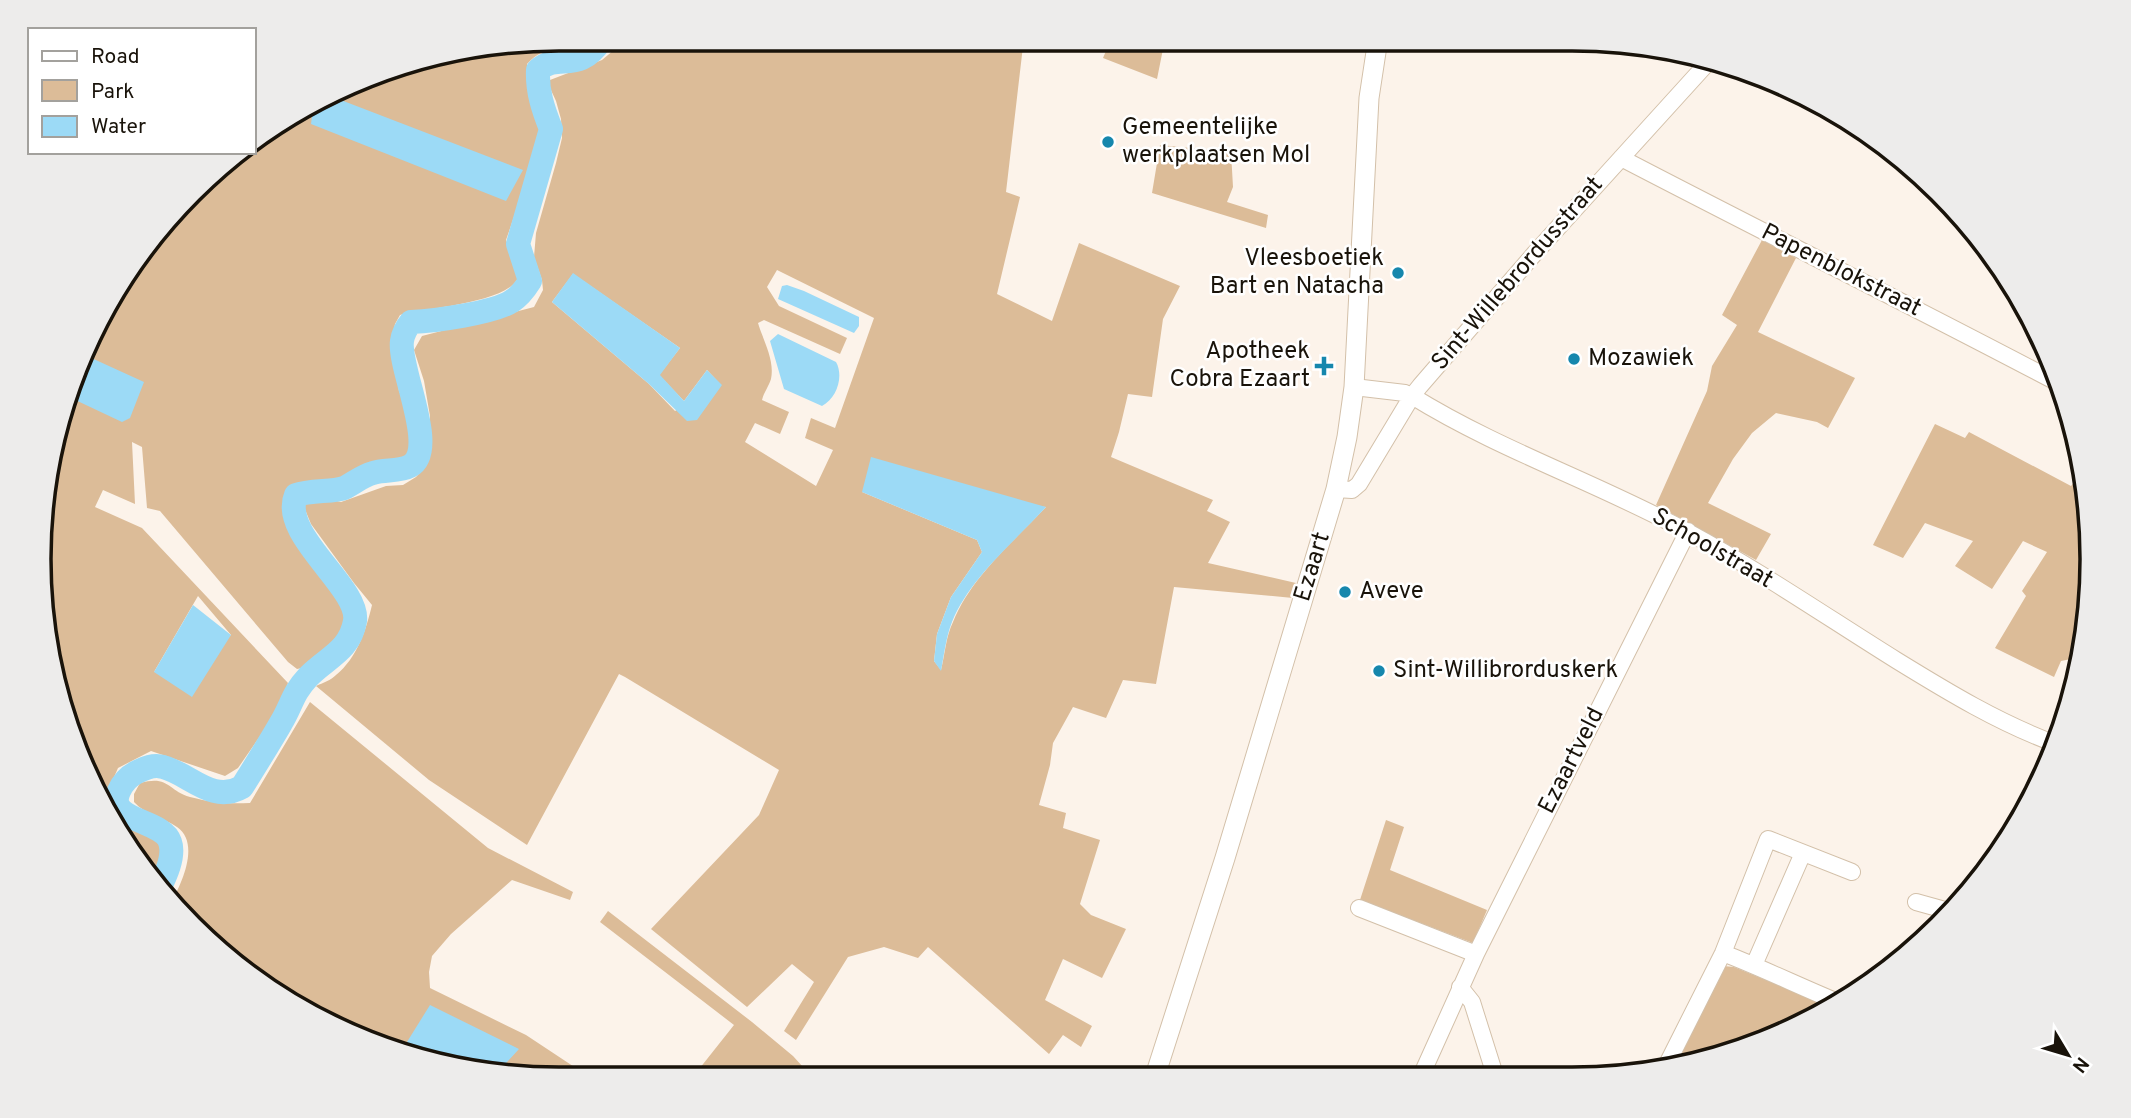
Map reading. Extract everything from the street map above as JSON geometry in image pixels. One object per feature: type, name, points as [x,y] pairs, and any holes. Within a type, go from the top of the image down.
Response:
[{"type":"main road","name":"Ezaart","points":[[1159,1067],[1336,489],[1354,387],[1369,98],[1376,51]]},
{"type":"street","name":"Sint-Willebrordusstraat","points":[[1336,489],[1352,490],[1359,484],[1412,396],[1500,293],[1703,68]]},
{"type":"street","name":"Papenblokstraat","points":[[1621,158],[1908,303],[2046,377]]},
{"type":"street","name":"Schoolstraat","points":[[1354,387],[1412,396],[1453,420],[1688,531],[1953,696],[2007,724],[2047,740]]},
{"type":"street","name":"Ezaartveld","points":[[1425,1067],[1476,954],[1688,531]]},
{"type":"street","points":[[1671,1057],[1723,953],[1768,839],[1852,872]]},
{"type":"street","points":[[1754,965],[1803,853]]},
{"type":"street","points":[[1916,902],[1940,909]]},
{"type":"street","points":[[1359,908],[1476,954]]},
{"type":"street","points":[[1723,953],[1828,998]]},
{"type":"street","points":[[1460,987],[1472,1002],[1492,1067]]},
{"type":"green space","points":[[545,51],[527,64],[540,127],[538,147],[506,240],[519,270],[516,281],[505,290],[489,297],[400,315],[395,324],[392,342],[399,391],[408,409],[411,448],[405,457],[369,463],[340,478],[296,486],[289,492],[284,505],[287,521],[349,606],[347,629],[336,648],[308,666],[297,669],[288,662],[160,511],[147,508],[142,447],[132,442],[135,504],[103,490],[95,507],[142,528],[288,683],[276,713],[238,768],[225,776],[151,751],[118,768],[108,793],[89,753],[68,691],[55,625],[51,559],[55,493],[68,427],[89,365],[119,305],[156,250],[200,200],[250,156],[305,119],[365,89],[427,68],[493,55]],"holes":[[[198,596],[231,635],[154,672]]]},
{"type":"green space","points":[[613,51],[1022,51],[1006,192],[1020,197],[997,294],[1052,321],[1079,243],[1180,286],[1163,319],[1152,397],[1128,394],[1111,457],[1213,500],[1207,511],[1230,522],[1208,563],[1296,583],[1293,598],[1174,587],[1156,684],[1123,680],[1106,718],[1073,707],[1053,743],[1039,805],[1066,813],[1063,828],[1100,840],[1080,904],[1091,915],[1126,929],[1102,978],[1063,959],[1045,1000],[1092,1026],[1081,1047],[1063,1035],[1049,1054],[928,947],[918,958],[884,947],[848,957],[796,1040],[784,1031],[814,982],[792,964],[747,1007],[651,929],[759,815],[779,770],[619,674],[527,845],[429,780],[316,686],[334,677],[350,660],[364,634],[372,605],[311,524],[304,507],[307,500],[319,497],[341,502],[386,486],[403,485],[416,477],[426,466],[430,446],[430,416],[424,381],[414,350],[422,336],[534,307],[543,290],[534,257],[536,233],[562,138],[561,119],[550,88],[550,80],[602,60]],"holes":[[[777,270],[874,318],[835,428],[811,418],[805,438],[833,450],[816,486],[745,442],[755,423],[780,434],[789,412],[762,400],[772,372],[770,357],[758,323],[764,320],[840,354],[847,338],[779,306],[767,287]],[[573,274],[680,348],[659,375],[684,401],[707,370],[721,385],[675,411],[649,384],[552,302]],[[862,492],[1046,507],[970,590],[951,627],[941,670],[934,661],[937,634],[951,597],[982,552],[977,540]]]},
{"type":"green space","points":[[1106,51],[1163,51],[1157,79],[1103,58]]},
{"type":"green space","points":[[1160,145],[1231,152],[1233,187],[1227,202],[1268,215],[1266,228],[1152,193]]},
{"type":"green space","points":[[1762,240],[1796,258],[1758,332],[1855,378],[1828,428],[1817,422],[1776,413],[1752,433],[1733,459],[1708,503],[1771,534],[1756,560],[1656,505],[1707,391],[1712,366],[1737,325],[1722,315]]},
{"type":"green space","points":[[1935,424],[1965,438],[1969,432],[2071,486],[2074,483],[2080,559],[2076,625],[2070,659],[2061,661],[2054,677],[1995,648],[2026,596],[2022,591],[2047,552],[2023,541],[1992,589],[1955,566],[1973,541],[1925,523],[1903,558],[1873,545]]},
{"type":"green space","points":[[310,702],[488,848],[573,892],[570,900],[512,880],[451,934],[432,956],[429,972],[430,988],[526,1035],[574,1067],[505,1064],[518,1049],[424,1049],[365,1029],[334,1015],[277,982],[224,941],[176,893],[187,865],[188,843],[184,834],[177,827],[134,802],[134,794],[140,783],[157,781],[182,794],[206,801],[250,803]]},
{"type":"green space","points":[[122,819],[158,835],[160,873]]},
{"type":"green space","points":[[1386,820],[1404,827],[1390,870],[1487,910],[1473,943],[1360,900]]},
{"type":"green space","points":[[608,911],[752,1022],[803,1067],[701,1067],[734,1025],[600,922]]},
{"type":"green space","points":[[1723,966],[1734,967],[1820,1002],[1766,1029],[1704,1050],[1677,1056]]},
{"type":"water","points":[[341,100],[523,170],[506,201],[311,124],[312,115]]},
{"type":"water","points":[[573,273],[680,348],[660,375],[684,401],[707,370],[722,385],[697,420],[687,421],[649,384],[552,302]]},
{"type":"water","points":[[787,285],[859,317],[859,326],[854,333],[778,299],[782,286]]},
{"type":"water","points":[[778,334],[836,362],[838,386],[832,398],[822,406],[784,389],[770,341]]},
{"type":"water","points":[[92,358],[144,382],[130,418],[122,422],[77,401]]},
{"type":"water","points":[[871,457],[1046,507],[994,561],[960,606],[950,628],[941,671],[934,661],[937,634],[951,597],[982,552],[977,540],[862,492]]},
{"type":"water","points":[[193,605],[231,635],[192,697],[154,672]]},
{"type":"water","points":[[430,1005],[519,1049],[505,1064],[460,1057],[406,1043]]},
{"type":"waterway","points":[[164,878],[170,860],[170,842],[165,834],[120,809],[117,801],[119,791],[134,774],[156,766],[173,771],[211,790],[221,792],[242,787],[299,689],[308,677],[348,640],[355,621],[353,607],[299,527],[294,511],[296,495],[344,488],[369,474],[406,468],[418,457],[419,427],[402,353],[405,331],[411,322],[463,316],[492,309],[515,299],[526,287],[530,281],[518,244],[551,129],[541,100],[538,70],[554,62],[577,60],[592,51]]},
{"type":"place","name":"Gemeentelijke werkplaatsen Mol","points":[[1108,142]]},
{"type":"place","name":"Vleesboetiek Bart en Natacha","points":[[1398,273]]},
{"type":"place","name":"Mozawiek","points":[[1574,359]]},
{"type":"place","name":"Apotheek Cobra Ezaart","points":[[1324,366]]},
{"type":"place","name":"Aveve","points":[[1345,592]]},
{"type":"place","name":"Sint-Willibrorduskerk","points":[[1379,671]]}]
